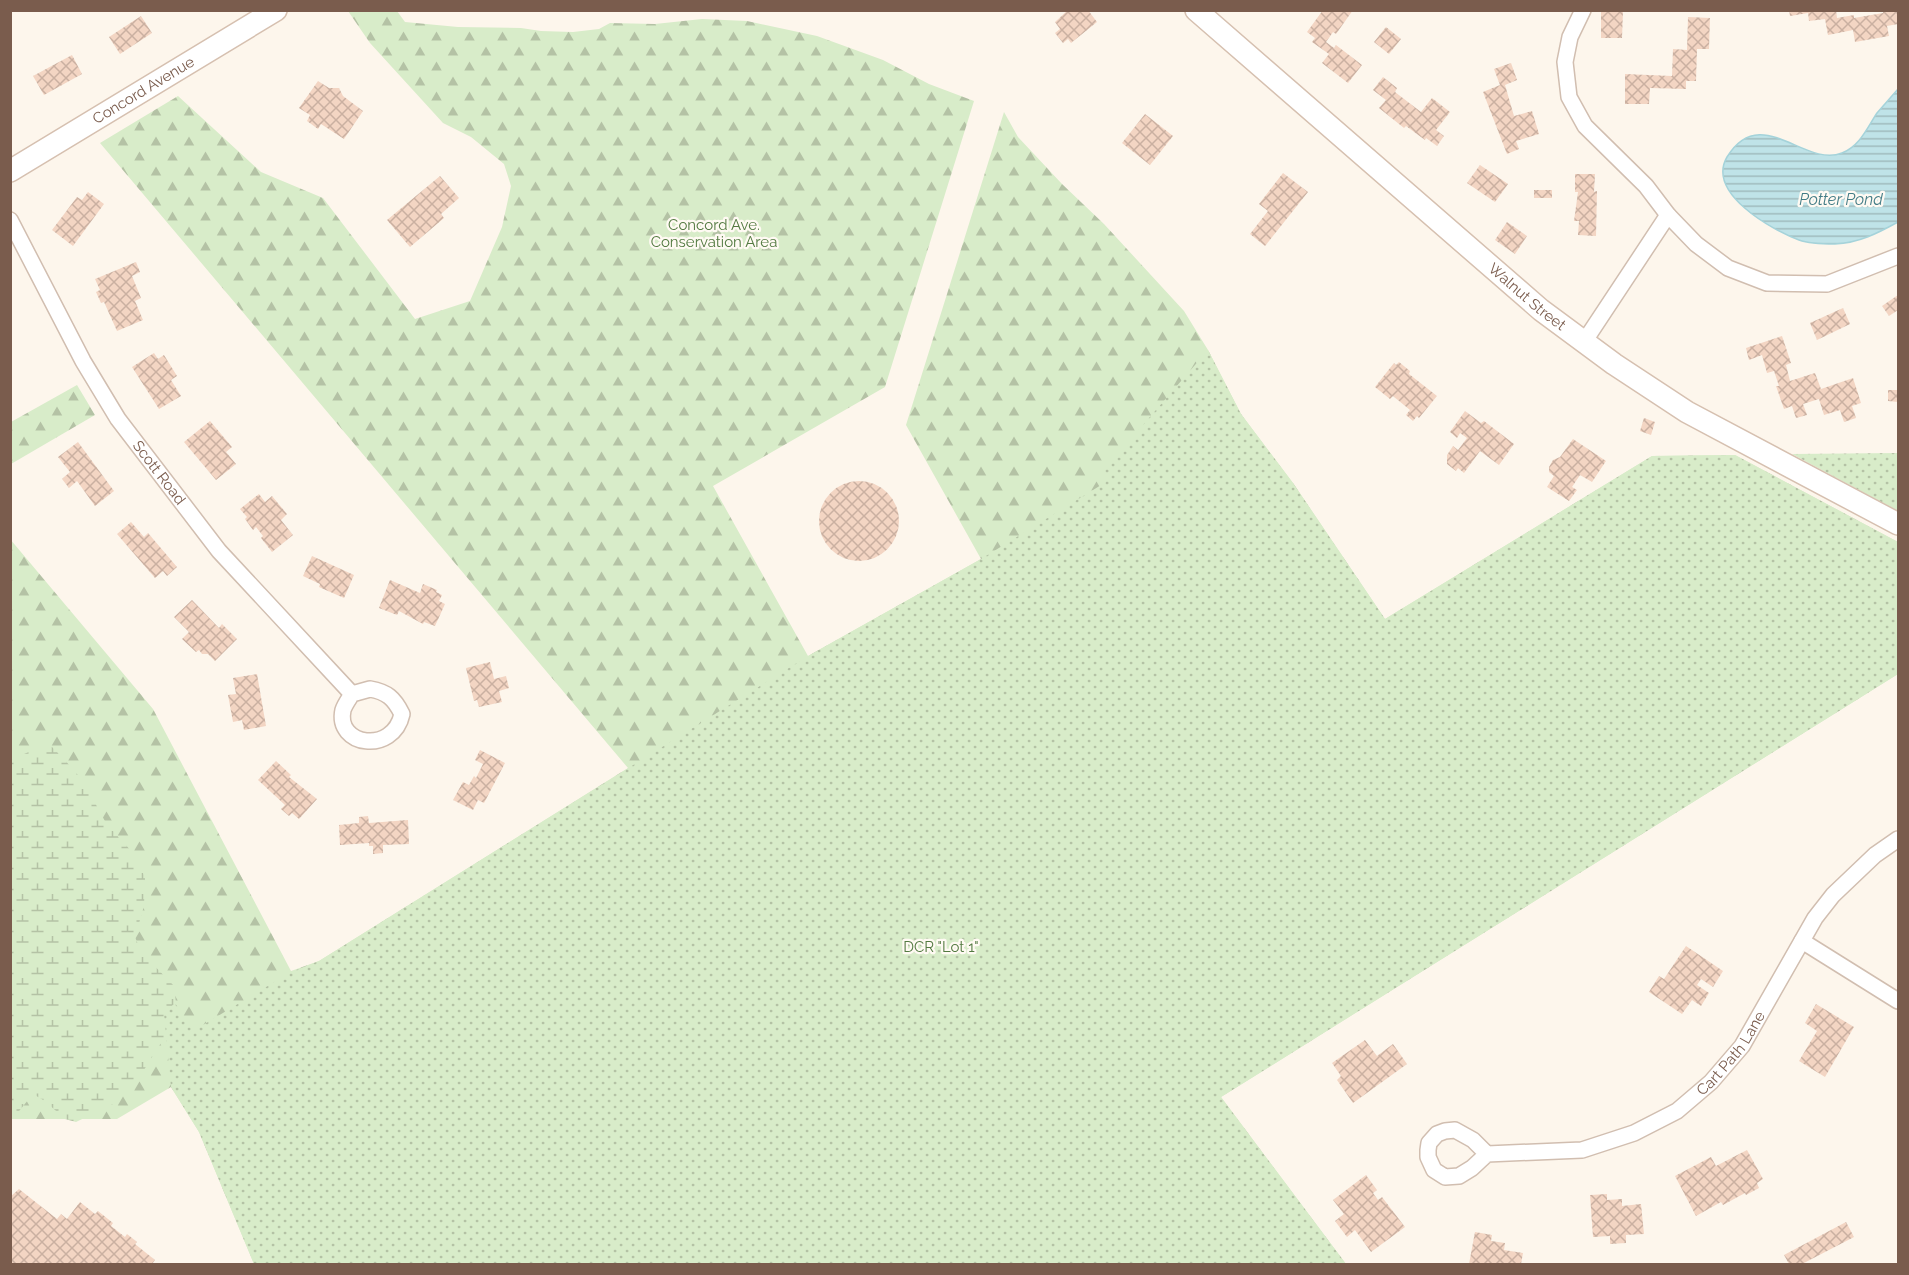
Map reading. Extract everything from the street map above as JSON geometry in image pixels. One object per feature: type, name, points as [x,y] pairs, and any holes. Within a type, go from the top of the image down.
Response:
[{"type":"street","name":"Concord Avenue","points":[[10,171],[276,10]]},
{"type":"street","name":"Walnut Street","points":[[1196,10],[1537,306],[1584,342],[1687,412],[1899,524]]},
{"type":"street","points":[[1583,10],[1570,37],[1565,62],[1569,98],[1585,126],[1646,186],[1668,215],[1696,244],[1728,268],[1767,283],[1827,284],[1899,256]]},
{"type":"street","points":[[1584,342],[1668,215]]},
{"type":"street","name":"Scott Road","points":[[10,220],[83,361],[118,419],[219,550],[352,694]]},
{"type":"street","name":"Cart Path Lane","points":[[1487,1154],[1582,1150],[1634,1134],[1677,1111],[1711,1082],[1742,1046],[1815,918],[1833,895],[1875,855],[1899,839]]},
{"type":"street","points":[[1802,941],[1899,1001]]},
{"type":"green space","name":"DCR \"Lot 1\"","points":[[348,11],[397,11],[405,22],[458,27],[573,32],[599,29],[610,23],[655,24],[702,19],[747,21],[817,36],[883,60],[929,84],[974,101],[885,387],[713,486],[808,656],[981,559],[906,425],[1004,112],[1018,137],[1104,224],[1184,311],[1208,350],[1241,414],[1293,483],[1385,619],[1652,456],[1735,455],[1898,542],[1898,674],[1221,1097],[1346,1264],[254,1264],[199,1132],[171,1087],[117,1119],[11,1119],[10,539],[153,709],[291,971],[319,961],[628,768],[100,143],[178,96],[261,172],[323,198],[415,319],[470,301],[502,227],[511,186],[504,164],[471,137],[443,123],[370,43]]},
{"type":"green space","name":"DCR \"Lot 1\"","points":[[1208,350],[1241,414],[1293,483],[1385,619],[1652,456],[1735,455],[1898,542],[1898,674],[1221,1097],[1346,1264],[254,1264],[199,1132],[171,1087],[164,1013],[175,1003],[193,1031],[291,972],[319,961],[808,656],[981,559],[1106,482],[1103,471]]},
{"type":"green space","points":[[77,385],[95,415],[11,464],[11,422]]},
{"type":"green space","points":[[1898,453],[1898,511],[1792,454]]},
{"type":"green space","points":[[48,743],[83,781],[106,823],[132,852],[145,877],[144,906],[135,937],[141,952],[174,986],[176,1003],[166,1035],[142,1073],[117,1102],[76,1122],[65,1119],[45,1101],[33,1094],[15,1116],[11,1116],[11,760]]},
{"type":"water","name":"Potter Pond","points":[[1898,89],[1898,222],[1876,234],[1852,242],[1835,244],[1808,242],[1773,228],[1745,208],[1733,196],[1726,184],[1723,170],[1727,157],[1740,142],[1754,135],[1768,136],[1813,152],[1828,155],[1842,153],[1854,146],[1877,113]]},
{"type":"building","points":[[1068,10],[1088,10],[1097,22],[1071,43],[1068,39],[1063,43],[1055,33],[1060,29],[1055,22]]},
{"type":"building","points":[[1323,10],[1353,10],[1336,34],[1333,32],[1326,42],[1334,48],[1336,45],[1362,65],[1348,83],[1322,63],[1329,54],[1312,42],[1315,38],[1307,32]]},
{"type":"building","points":[[1789,10],[1836,10],[1837,18],[1854,15],[1854,18],[1883,13],[1883,10],[1898,10],[1898,24],[1887,26],[1889,36],[1855,42],[1853,30],[1828,35],[1825,19],[1809,21],[1808,13],[1790,16]]},
{"type":"building","points":[[1601,11],[1623,11],[1622,38],[1601,38]]},
{"type":"building","points":[[141,16],[152,33],[120,54],[109,37]]},
{"type":"building","points":[[1688,17],[1710,18],[1709,49],[1697,49],[1696,81],[1686,81],[1686,89],[1650,88],[1649,104],[1625,104],[1625,74],[1672,76],[1673,49],[1687,50]]},
{"type":"building","points":[[1386,27],[1401,39],[1389,54],[1374,42]]},
{"type":"building","points":[[72,55],[82,74],[44,95],[33,76]]},
{"type":"building","points":[[1511,63],[1517,80],[1505,85],[1514,116],[1532,111],[1539,134],[1516,141],[1519,149],[1507,154],[1483,92],[1500,85],[1494,69]]},
{"type":"building","points":[[1383,77],[1397,88],[1395,92],[1421,112],[1432,98],[1450,112],[1436,130],[1444,136],[1437,146],[1406,126],[1404,128],[1379,108],[1386,100],[1373,90]]},
{"type":"building","points":[[318,81],[329,88],[339,88],[343,96],[363,111],[344,139],[321,124],[318,129],[307,121],[310,115],[299,108]]},
{"type":"building","points":[[1145,114],[1173,136],[1150,165],[1122,143]]},
{"type":"building","points":[[1480,165],[1508,184],[1495,202],[1467,183]]},
{"type":"building","points":[[1283,173],[1308,192],[1265,246],[1250,234],[1268,211],[1259,204]]},
{"type":"building","points":[[1575,174],[1595,174],[1596,236],[1578,235],[1579,221],[1574,221],[1578,192],[1575,192]]},
{"type":"building","points":[[440,176],[459,198],[441,214],[444,218],[410,247],[387,220]]},
{"type":"building","points":[[1534,190],[1552,190],[1552,198],[1534,198]]},
{"type":"building","points":[[88,192],[104,204],[73,246],[52,230],[77,197],[82,200]]},
{"type":"building","points":[[1507,222],[1527,236],[1515,254],[1495,240]]},
{"type":"building","points":[[136,262],[140,272],[132,276],[141,298],[135,301],[143,320],[117,331],[104,302],[101,303],[96,292],[100,290],[95,279]]},
{"type":"building","points":[[1898,295],[1898,310],[1889,316],[1882,306]]},
{"type":"building","points":[[1843,308],[1850,324],[1817,340],[1810,323]]},
{"type":"building","points":[[1782,336],[1791,363],[1786,365],[1790,381],[1815,373],[1821,389],[1853,378],[1861,403],[1852,406],[1856,418],[1844,422],[1840,410],[1824,415],[1819,399],[1803,404],[1807,415],[1796,418],[1792,406],[1784,409],[1776,386],[1779,386],[1774,371],[1767,373],[1762,355],[1749,360],[1746,348]]},
{"type":"building","points":[[154,353],[158,359],[164,355],[177,376],[171,380],[181,396],[159,409],[132,367]]},
{"type":"building","points":[[1399,362],[1410,371],[1409,374],[1437,396],[1419,418],[1417,416],[1413,421],[1406,415],[1410,410],[1393,396],[1390,399],[1375,387],[1394,363],[1396,365]]},
{"type":"building","points":[[1888,390],[1898,390],[1898,402],[1888,401]]},
{"type":"building","points":[[1465,411],[1481,423],[1484,421],[1514,444],[1499,465],[1480,451],[1464,473],[1458,468],[1456,471],[1447,464],[1447,455],[1453,446],[1458,450],[1467,438],[1460,433],[1457,438],[1450,432]]},
{"type":"building","points":[[1644,418],[1655,422],[1651,435],[1640,431]]},
{"type":"building","points":[[210,421],[232,447],[226,452],[236,464],[216,480],[184,442]]},
{"type":"building","points":[[1573,439],[1606,461],[1592,482],[1580,475],[1572,487],[1577,490],[1569,501],[1547,487],[1554,476],[1549,472],[1549,467],[1553,460],[1560,457]]},
{"type":"building","points":[[78,442],[114,491],[95,506],[77,481],[69,488],[62,479],[70,472],[58,457]]},
{"type":"building","points":[[859,481],[874,484],[887,493],[896,506],[899,521],[896,536],[887,549],[874,558],[859,561],[844,558],[831,549],[822,536],[819,521],[822,506],[831,493],[844,484]]},
{"type":"building","points":[[259,494],[265,502],[272,496],[287,514],[281,520],[293,535],[272,552],[261,538],[263,536],[256,527],[253,530],[240,509]]},
{"type":"building","points":[[131,522],[144,537],[148,533],[177,567],[167,576],[163,571],[155,578],[117,534]]},
{"type":"building","points":[[312,556],[354,575],[344,598],[319,587],[320,584],[303,576]]},
{"type":"building","points":[[390,580],[420,593],[423,584],[437,590],[436,592],[442,595],[439,601],[445,604],[435,626],[424,622],[423,624],[399,611],[397,615],[379,608]]},
{"type":"building","points":[[192,600],[219,628],[222,624],[237,639],[215,661],[208,654],[202,654],[199,650],[196,652],[182,639],[189,632],[174,617]]},
{"type":"building","points":[[490,662],[494,679],[506,676],[509,688],[499,691],[502,702],[479,707],[477,700],[474,701],[466,668]]},
{"type":"building","points":[[257,674],[266,726],[244,730],[242,720],[233,722],[228,695],[236,694],[233,678]]},
{"type":"building","points":[[480,750],[505,763],[484,803],[478,800],[473,810],[453,800],[463,782],[469,785],[474,776],[476,778],[483,764],[475,760]]},
{"type":"building","points":[[276,761],[291,775],[289,777],[317,799],[299,819],[292,813],[289,816],[281,809],[285,805],[258,780]]},
{"type":"building","points":[[368,816],[369,823],[408,820],[409,844],[383,845],[383,853],[373,854],[373,846],[369,846],[369,843],[340,845],[339,825],[359,823],[359,817]]},
{"type":"building","points":[[1686,946],[1723,971],[1713,987],[1701,979],[1697,985],[1709,993],[1701,1006],[1692,1000],[1682,1014],[1649,992],[1659,976],[1664,979]]},
{"type":"building","points":[[1816,1004],[1854,1027],[1825,1077],[1799,1061],[1817,1031],[1805,1023]]},
{"type":"building","points":[[1365,1040],[1377,1056],[1393,1044],[1407,1064],[1353,1103],[1337,1080],[1341,1076],[1332,1063]]},
{"type":"building","points":[[1747,1150],[1763,1179],[1757,1183],[1759,1188],[1723,1205],[1721,1202],[1696,1216],[1675,1176],[1711,1157],[1716,1166]]},
{"type":"building","points":[[1366,1175],[1377,1190],[1373,1193],[1378,1200],[1382,1197],[1405,1227],[1371,1252],[1355,1230],[1347,1237],[1335,1221],[1344,1214],[1333,1200]]},
{"type":"building","points":[[19,1189],[57,1219],[61,1214],[67,1219],[80,1202],[95,1214],[98,1211],[113,1223],[111,1226],[125,1237],[127,1234],[137,1242],[135,1244],[155,1260],[152,1264],[10,1264],[10,1197]]},
{"type":"building","points":[[1607,1194],[1607,1200],[1622,1199],[1622,1206],[1641,1204],[1644,1234],[1626,1235],[1626,1243],[1610,1244],[1610,1236],[1593,1237],[1590,1195]]},
{"type":"building","points":[[1846,1222],[1854,1237],[1802,1264],[1789,1264],[1784,1255]]},
{"type":"building","points":[[1475,1232],[1492,1235],[1491,1241],[1505,1243],[1504,1250],[1523,1253],[1521,1264],[1469,1264]]},
{"type":"park label","name":"Concord Ave. Conservation Area","points":[[714,234]]}]
